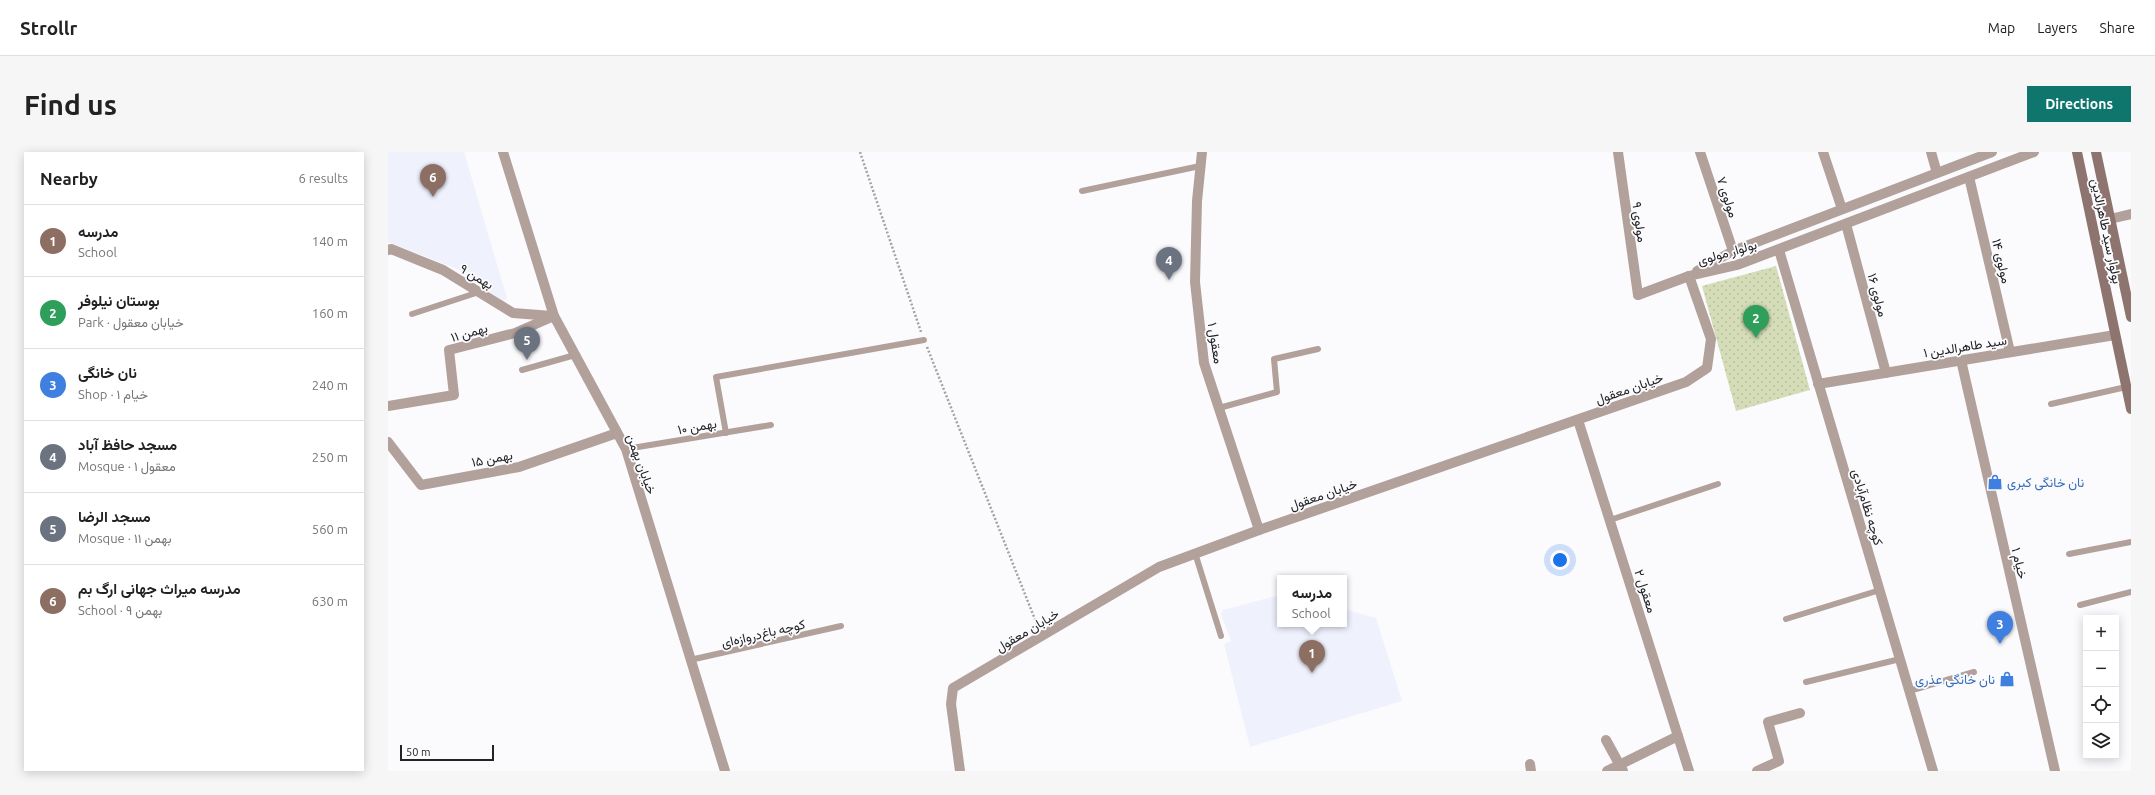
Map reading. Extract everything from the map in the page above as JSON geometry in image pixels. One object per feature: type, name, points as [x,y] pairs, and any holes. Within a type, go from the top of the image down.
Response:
[{"type":"main road","name":"بولوار سید طاهرالدین","points":[[2077,152],[2131,409]]},
{"type":"main road","name":"بولوار سید طاهرالدین","points":[[2096,152],[2131,317]]},
{"type":"street","name":"خیابان بهمن","points":[[503,152],[554,316],[626,450],[725,771]]},
{"type":"street","name":"معقول ۱","points":[[1202,152],[1200,166],[1195,282],[1204,364],[1259,530]]},
{"type":"street","name":"مولوی ۹","points":[[1618,152],[1638,295],[1689,276]]},
{"type":"street","name":"مولوی ۷","points":[[1700,152],[1732,251]]},
{"type":"street","points":[[1823,152],[1842,209]]},
{"type":"street","points":[[1930,152],[1937,173]]},
{"type":"street","name":"بولوار مولوی","points":[[1689,276],[1732,251],[1992,152]]},
{"type":"street","name":"بولوار مولوی","points":[[1689,276],[1737,265],[1779,250],[2034,152]]},
{"type":"street","name":"مولوی ۱۴","points":[[1969,177],[2010,352]]},
{"type":"street","points":[[2110,219],[2131,214]]},
{"type":"street","name":"مولوی ۱۶","points":[[1846,224],[1886,373]]},
{"type":"street","name":"بهمن ۹","points":[[388,250],[391,249],[443,270],[513,313],[554,316]]},
{"type":"street","name":"کوچه نظام‌آبادی","points":[[1779,250],[1933,771]]},
{"type":"street","name":"خیابان معقول","points":[[960,771],[951,704],[953,688],[1159,567],[1259,530],[1686,382],[1707,368],[1711,339],[1689,276]]},
{"type":"street","name":"بهمن ۱۱","points":[[388,406],[454,395],[449,350],[516,333],[554,316]]},
{"type":"street","name":"سید طاهرالدین ۱","points":[[1818,384],[2115,335]]},
{"type":"street","name":"خیام ۱","points":[[1961,360],[2055,771]]},
{"type":"street","name":"معقول ۲","points":[[1578,420],[1689,771]]},
{"type":"street","name":"بهمن ۱۵","points":[[388,442],[421,485],[519,467],[617,432]]},
{"type":"street","points":[[1761,770],[1779,761],[1768,722],[1800,713]]},
{"type":"street","points":[[1607,771],[1621,768],[1678,736]]},
{"type":"street","points":[[1606,740],[1621,768]]},
{"type":"lane","points":[[1082,191],[1200,166]]},
{"type":"lane","points":[[412,314],[479,292]]},
{"type":"lane","points":[[726,433],[716,378],[924,340]]},
{"type":"lane","points":[[1219,408],[1277,392],[1274,359],[1318,348]]},
{"type":"lane","points":[[522,370],[575,355]]},
{"type":"lane","points":[[2051,404],[2126,387]]},
{"type":"lane","name":"بهمن ۱۰","points":[[626,450],[771,425]]},
{"type":"lane","points":[[1610,520],[1718,484]]},
{"type":"lane","points":[[2069,554],[2131,542]]},
{"type":"lane","points":[[1196,553],[1221,636]]},
{"type":"lane","points":[[1786,619],[1880,590]]},
{"type":"lane","points":[[2080,605],[2131,592]]},
{"type":"lane","name":"کوچه باغ‌دروازه‌ای","points":[[690,660],[841,626]]},
{"type":"lane","points":[[1806,682],[1900,658]]},
{"type":"lane","points":[[1909,691],[1974,672]]},
{"type":"path","points":[[860,152],[924,340],[1042,637]]},
{"type":"shaded area","points":[[388,152],[464,152],[507,298],[503,301],[457,269],[388,242]]},
{"type":"shaded area","points":[[1277,596],[1277,627],[1347,627],[1347,610],[1376,618],[1402,701],[1250,747],[1224,644],[1231,641],[1221,614],[1223,610]]},
{"type":"green space","points":[[1776,266],[1810,390],[1736,411],[1702,286]]},
{"type":"place","name":"مدرسه میراث جهانی ارگ بم","points":[[433,197]]},
{"type":"place","name":"مسجد حافظ آباد","points":[[1169,280]]},
{"type":"place","name":"بوستان نیلوفر","points":[[1756,338]]},
{"type":"place","name":"مسجد الرضا","points":[[527,360]]},
{"type":"place","name":"نان خانگی کبری","points":[[1995,482]]},
{"type":"place","name":"نان خانگی","points":[[2000,644]]},
{"type":"place","name":"مدرسه","points":[[1312,673]]},
{"type":"place","name":"نان خانگی عذری","points":[[2007,679]]}]
